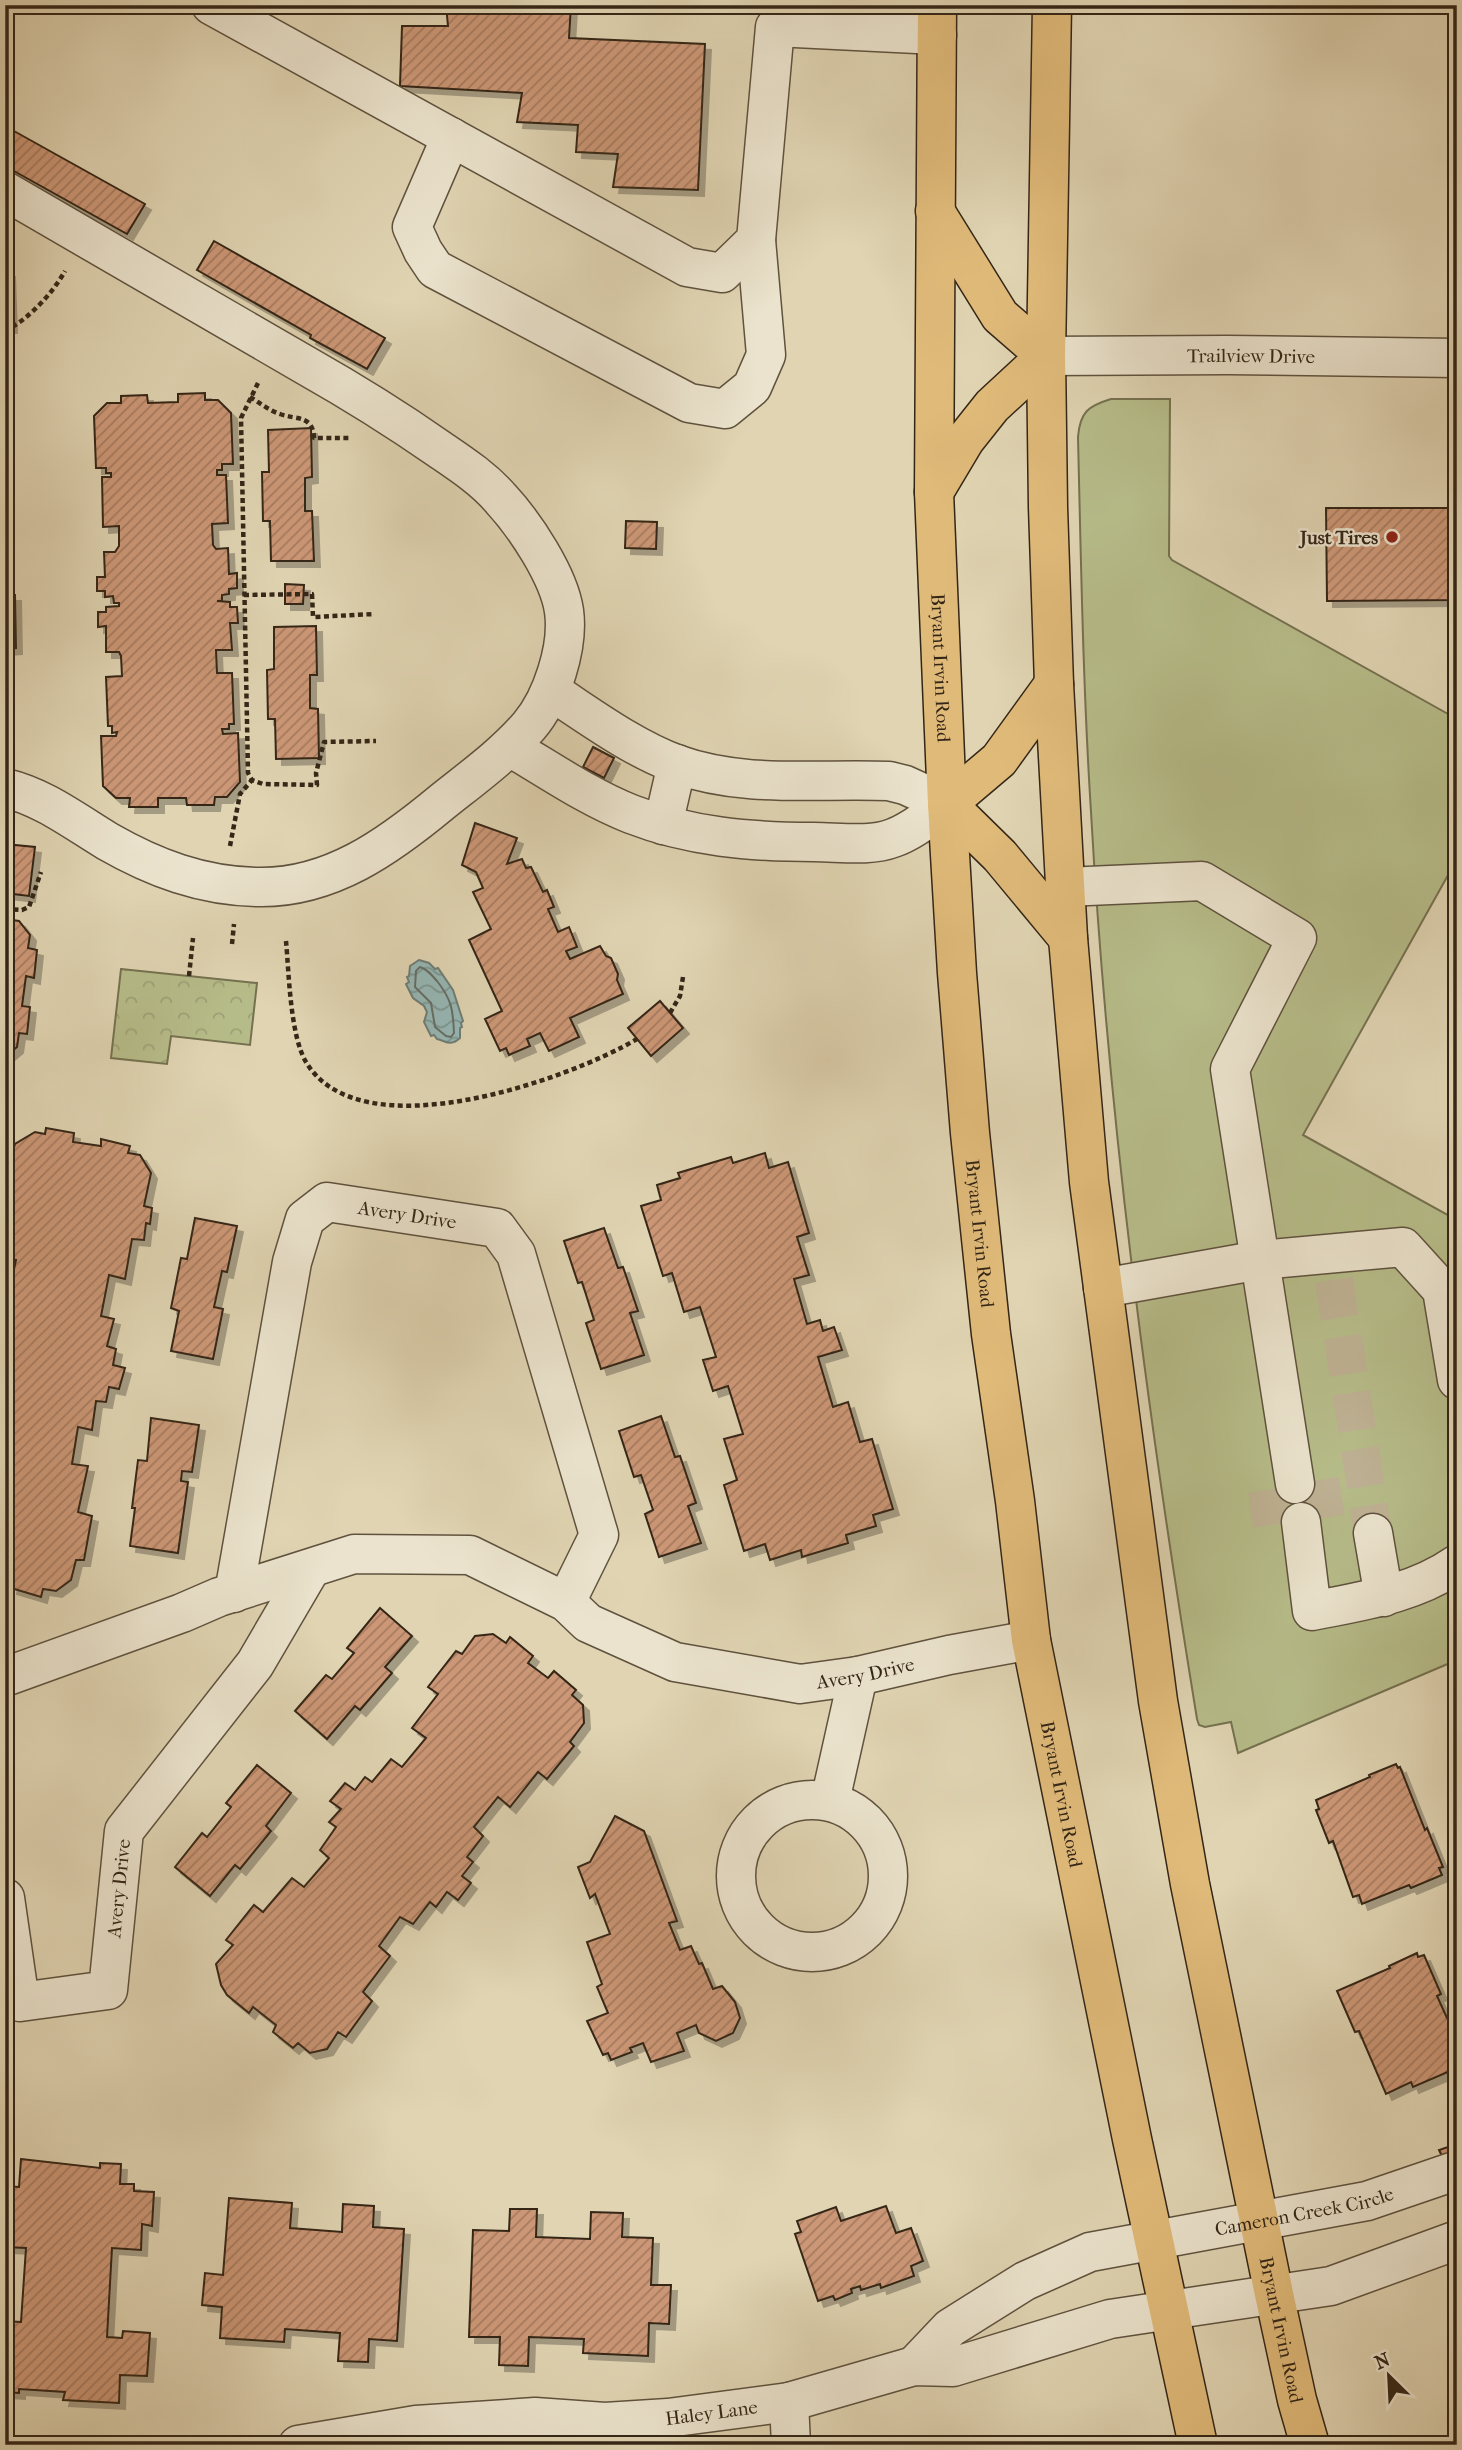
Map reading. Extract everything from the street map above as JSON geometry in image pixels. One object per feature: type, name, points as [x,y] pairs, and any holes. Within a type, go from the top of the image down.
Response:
[{"type":"main road","name":"Bryant Irvin Road","points":[[1052,5],[1046,356],[1048,507],[1054,684],[1068,938],[1089,1182],[1158,1701],[1190,1884],[1297,2400],[1310,2445]]},
{"type":"main road","name":"Bryant Irvin Road","points":[[937,20],[934,492],[957,973],[991,1334],[1015,1501],[1031,1640],[1153,2239],[1198,2445]]},
{"type":"main road","points":[[934,209],[1000,316],[1046,356],[992,405],[965,440],[934,492]]},
{"type":"main road","points":[[1054,684],[999,760],[947,804],[1000,856],[1068,938]]},
{"type":"street","points":[[211,5],[687,267],[722,272],[755,240]]},
{"type":"street","points":[[451,137],[412,227],[435,269],[689,403],[725,409],[752,387],[766,355],[755,240],[776,16],[937,20]]},
{"type":"street","points":[[5,191],[371,402],[467,468],[497,494],[517,517],[551,575],[564,611],[562,650],[551,691],[532,723],[510,747],[378,852],[349,867],[319,877],[262,888],[201,881],[137,858],[42,801],[5,788]]},
{"type":"street","name":"Trailview Drive","points":[[1046,356],[1457,358]]},
{"type":"street","points":[[551,691],[645,749],[677,764],[704,772],[778,782],[889,781],[905,785],[947,804]]},
{"type":"street","points":[[510,747],[597,798],[630,813],[663,825],[740,840],[875,842],[905,833],[947,804]]},
{"type":"street","points":[[663,825],[677,764]]},
{"type":"street","points":[[772,842],[778,782]]},
{"type":"street","points":[[1065,887],[1202,881],[1297,938],[1230,1069],[1312,1611],[1384,1597],[1441,1575],[1457,1564]]},
{"type":"street","name":"Avery Drive","points":[[234,1593],[292,1262],[305,1219],[327,1202],[497,1228],[516,1254],[599,1535],[566,1602]]},
{"type":"street","points":[[1103,1288],[1260,1260],[1332,1267],[1403,1247],[1442,1290],[1457,1380]]},
{"type":"street","points":[[1373,1533],[1384,1597]]},
{"type":"street","name":"Avery Drive","points":[[5,1677],[234,1593],[354,1555],[470,1555],[566,1602],[599,1603],[682,1643],[699,1665],[800,1684],[858,1676],[1031,1640]]},
{"type":"street","name":"Avery Drive","points":[[5,1898],[20,2002],[108,1990],[124,1831],[255,1664],[310,1570]]},
{"type":"street","points":[[830,1801],[858,1676]]},
{"type":"street","name":"Cameron Creek Circle","points":[[1153,2239],[1367,2202],[1452,2172]]},
{"type":"street","name":"Haley Lane","points":[[914,2366],[950,2329],[1025,2281],[1090,2252],[1153,2239]]},
{"type":"street","points":[[1169,2310],[1331,2286],[1457,2240]]},
{"type":"street","name":"Haley Lane","points":[[298,2445],[416,2425],[536,2417],[605,2422],[668,2418],[789,2402],[914,2366],[953,2367],[1110,2319],[1169,2310]]},
{"type":"street","points":[[789,2402],[791,2445]]},
{"type":"path","points":[[5,331],[36,307],[57,286],[86,238]]},
{"type":"path","points":[[277,348],[241,418],[247,769],[252,780],[263,784],[317,785],[316,773],[324,742],[376,741]]},
{"type":"path","points":[[250,397],[281,415],[307,421],[313,429],[314,438],[360,439]]},
{"type":"path","points":[[244,595],[312,594],[313,617],[374,614]]},
{"type":"path","points":[[234,825],[240,794],[252,780]]},
{"type":"path","points":[[5,909],[22,910],[29,906],[41,872]]},
{"type":"path","points":[[189,976],[193,937]]},
{"type":"path","points":[[286,941],[301,1052],[311,1069],[319,1076],[338,1091],[352,1096],[376,1102],[414,1105],[446,1104],[475,1099],[515,1090],[589,1064],[637,1039]]},
{"type":"path","points":[[670,1013],[680,996],[683,977]]},
{"type":"green space","points":[[1111,399],[1170,399],[1169,556],[1172,560],[1457,719],[1457,859],[1303,1135],[1457,1220],[1457,1660],[1238,1753],[1231,1722],[1205,1727],[1199,1725],[1197,1719],[1146,1380],[1108,1040],[1088,765],[1078,437],[1083,416],[1087,411],[1096,404]]},
{"type":"green space","points":[[121,969],[257,983],[250,1045],[171,1036],[167,1064],[111,1058]]},
{"type":"water","points":[[419,960],[438,968],[453,990],[463,1021],[460,1038],[451,1043],[431,1036],[424,1022],[427,1012],[424,1006],[413,998],[406,984],[409,982],[407,977],[410,966]]},
{"type":"building","points":[[446,5],[571,5],[569,38],[705,44],[698,190],[613,187],[618,154],[576,152],[578,125],[517,122],[522,93],[400,86],[402,26],[448,26]]},
{"type":"building","points":[[5,126],[145,204],[127,234],[5,166]]},
{"type":"building","points":[[214,241],[385,338],[367,369],[197,270]]},
{"type":"building","points":[[5,271],[9,271],[11,327],[5,327]]},
{"type":"building","points":[[205,393],[205,400],[218,400],[231,413],[233,464],[222,464],[222,470],[217,470],[217,475],[226,475],[228,523],[212,524],[213,545],[216,549],[228,548],[229,574],[237,573],[237,588],[229,589],[229,594],[222,595],[222,601],[217,601],[230,602],[230,607],[237,607],[238,623],[230,623],[232,650],[216,650],[217,673],[232,673],[234,724],[229,724],[229,729],[222,729],[223,734],[238,733],[240,782],[227,797],[215,797],[214,805],[187,805],[186,798],[158,798],[158,807],[129,807],[130,798],[116,798],[103,786],[101,736],[116,736],[117,732],[112,733],[112,726],[108,726],[106,677],[122,676],[121,656],[119,652],[106,652],[106,626],[98,627],[98,612],[106,612],[106,607],[119,606],[119,603],[114,603],[113,596],[105,597],[105,591],[97,591],[97,577],[105,577],[104,552],[115,552],[119,546],[119,526],[103,527],[102,477],[111,477],[111,473],[106,473],[106,468],[96,468],[94,416],[107,403],[121,403],[121,396],[147,395],[148,403],[178,402],[178,394]]},
{"type":"building","points":[[311,428],[312,477],[305,478],[305,511],[312,511],[314,561],[271,561],[270,521],[263,521],[262,472],[269,472],[268,430]]},
{"type":"building","name":"Just Tires","points":[[1326,508],[1457,508],[1457,600],[1327,601]]},
{"type":"building","points":[[626,521],[657,522],[656,549],[625,548]]},
{"type":"building","points":[[285,584],[304,585],[303,604],[285,604]]},
{"type":"building","points":[[5,595],[15,595],[16,648],[5,649]]},
{"type":"building","points":[[316,626],[317,675],[310,675],[310,708],[318,709],[319,758],[276,759],[275,719],[268,719],[267,670],[274,669],[274,627]]},
{"type":"building","points":[[593,747],[614,758],[604,778],[583,767]]},
{"type":"building","points":[[475,823],[517,838],[507,864],[522,859],[526,868],[531,867],[543,892],[547,890],[554,907],[548,909],[558,932],[569,927],[577,947],[566,951],[570,959],[600,946],[606,956],[611,958],[618,974],[617,980],[623,994],[570,1018],[579,1037],[549,1051],[540,1033],[527,1039],[530,1046],[509,1055],[506,1048],[500,1051],[485,1019],[502,1011],[469,940],[491,929],[473,892],[483,888],[476,872],[462,865]]},
{"type":"building","points":[[5,844],[35,847],[29,896],[5,893]]},
{"type":"building","points":[[5,919],[19,921],[30,935],[28,948],[37,950],[34,978],[26,976],[22,1006],[30,1007],[27,1034],[19,1033],[17,1047],[5,1057]]},
{"type":"building","points":[[660,1001],[683,1028],[651,1056],[628,1028]]},
{"type":"building","points":[[46,1128],[74,1133],[73,1142],[101,1146],[101,1139],[130,1146],[128,1153],[140,1155],[151,1173],[144,1206],[152,1208],[150,1224],[146,1223],[144,1240],[132,1239],[125,1279],[109,1275],[101,1316],[114,1319],[107,1346],[116,1349],[113,1365],[125,1368],[119,1389],[109,1387],[106,1402],[96,1401],[92,1430],[78,1427],[72,1464],[88,1466],[78,1512],[92,1516],[84,1560],[76,1560],[71,1580],[56,1591],[43,1589],[41,1597],[11,1588],[12,1583],[5,1582],[5,1297],[8,1297],[16,1260],[5,1259],[8,1214],[5,1214],[5,1177],[15,1144],[35,1132],[45,1134]]},
{"type":"building","points":[[765,1153],[769,1168],[788,1162],[809,1233],[797,1237],[809,1275],[794,1279],[807,1324],[820,1320],[823,1331],[834,1327],[842,1350],[818,1357],[833,1407],[848,1402],[860,1442],[872,1439],[893,1509],[873,1515],[876,1526],[846,1535],[848,1543],[802,1557],[801,1550],[770,1560],[765,1544],[744,1551],[724,1485],[737,1480],[724,1439],[743,1434],[728,1386],[713,1391],[703,1360],[716,1357],[700,1307],[684,1312],[672,1273],[663,1276],[641,1206],[661,1200],[657,1185],[680,1178],[678,1173],[731,1157],[733,1163]]},
{"type":"building","points":[[195,1218],[237,1226],[227,1272],[222,1271],[214,1307],[223,1309],[213,1359],[171,1351],[179,1311],[171,1308],[181,1258],[187,1259]]},
{"type":"building","points":[[604,1228],[618,1268],[623,1267],[638,1311],[630,1313],[644,1355],[601,1369],[586,1323],[594,1320],[582,1282],[578,1283],[564,1241]]},
{"type":"building","points":[[661,1416],[675,1457],[680,1456],[696,1503],[688,1506],[701,1543],[659,1557],[645,1514],[653,1510],[641,1475],[634,1477],[619,1431]]},
{"type":"building","points":[[151,1418],[199,1425],[192,1472],[182,1471],[181,1481],[188,1482],[178,1553],[130,1546],[138,1460],[147,1461]]},
{"type":"building","points":[[380,1608],[412,1636],[385,1667],[392,1673],[360,1710],[355,1706],[327,1739],[295,1711],[326,1675],[332,1679],[354,1653],[347,1648]]},
{"type":"building","points":[[493,1634],[506,1643],[510,1637],[533,1656],[528,1663],[548,1678],[554,1671],[576,1690],[572,1695],[583,1705],[584,1723],[570,1742],[574,1746],[547,1779],[538,1772],[510,1807],[498,1797],[474,1827],[483,1836],[467,1857],[473,1862],[462,1876],[471,1883],[458,1900],[447,1892],[436,1907],[430,1902],[413,1924],[400,1917],[379,1946],[390,1956],[363,1992],[372,2001],[346,2037],[338,2032],[327,2049],[310,2053],[298,2043],[293,2048],[273,2032],[276,2025],[253,2007],[249,2013],[227,1995],[221,1985],[216,1964],[233,1945],[226,1940],[254,1905],[263,1912],[292,1878],[304,1887],[329,1858],[320,1850],[336,1827],[329,1822],[341,1809],[330,1801],[345,1783],[355,1790],[365,1777],[372,1782],[391,1759],[402,1767],[426,1738],[412,1728],[438,1694],[428,1687],[456,1651],[462,1654],[475,1636]]},
{"type":"building","points":[[1396,1764],[1400,1767],[1425,1830],[1427,1828],[1443,1867],[1439,1868],[1442,1875],[1362,1904],[1359,1895],[1353,1897],[1333,1841],[1329,1843],[1316,1810],[1319,1809],[1316,1800]]},
{"type":"building","points":[[257,1765],[291,1793],[266,1826],[271,1831],[240,1869],[235,1865],[210,1896],[175,1867],[202,1833],[207,1837],[231,1807],[226,1803]]},
{"type":"building","points":[[615,1816],[644,1831],[677,1921],[669,1923],[680,1950],[691,1946],[713,1989],[722,1986],[735,2002],[740,2018],[733,2033],[716,2041],[699,2033],[696,2025],[677,2033],[684,2051],[651,2062],[643,2043],[630,2048],[632,2052],[611,2060],[608,2053],[603,2055],[587,2021],[608,2013],[597,1987],[602,1984],[587,1942],[610,1934],[595,1894],[590,1898],[578,1867],[590,1862]]},
{"type":"building","points":[[1417,1953],[1418,1957],[1424,1955],[1441,1994],[1437,1996],[1457,2033],[1457,2068],[1413,2087],[1411,2082],[1386,2094],[1359,2031],[1355,2032],[1337,1991]]},
{"type":"building","points":[[1457,2144],[1457,2186],[1439,2150]]},
{"type":"building","points":[[21,2159],[100,2168],[100,2163],[121,2164],[120,2184],[134,2184],[134,2191],[154,2192],[152,2226],[142,2224],[141,2250],[112,2248],[107,2337],[122,2338],[123,2331],[150,2333],[147,2376],[120,2375],[119,2403],[63,2400],[65,2392],[19,2389],[19,2393],[5,2392],[5,2321],[21,2322],[26,2248],[5,2247],[5,2186],[19,2187]]},
{"type":"building","points":[[229,2198],[292,2203],[290,2228],[342,2232],[343,2204],[374,2206],[373,2227],[404,2229],[397,2341],[369,2339],[368,2362],[338,2361],[340,2333],[285,2329],[284,2342],[220,2338],[222,2307],[202,2305],[205,2273],[223,2275]]},
{"type":"building","points":[[886,2206],[896,2233],[911,2228],[923,2261],[911,2266],[914,2276],[881,2288],[880,2284],[861,2290],[860,2286],[851,2289],[852,2293],[835,2300],[833,2296],[818,2301],[795,2234],[801,2232],[797,2221],[836,2207],[841,2221]]},
{"type":"building","points":[[510,2209],[537,2209],[536,2237],[590,2239],[591,2212],[623,2213],[622,2237],[653,2238],[651,2285],[671,2285],[669,2324],[649,2323],[648,2356],[583,2353],[584,2339],[529,2337],[528,2366],[499,2365],[500,2337],[469,2337],[473,2230],[509,2231]]},
{"type":"tunnel","points":[[1334,1280],[1373,1533]]},
{"type":"tunnel","points":[[1320,1480],[1326,1519]]},
{"type":"tunnel","points":[[1267,1490],[1272,1525]]},
{"type":"place","name":"Just Tires","points":[[1392,537]]}]
